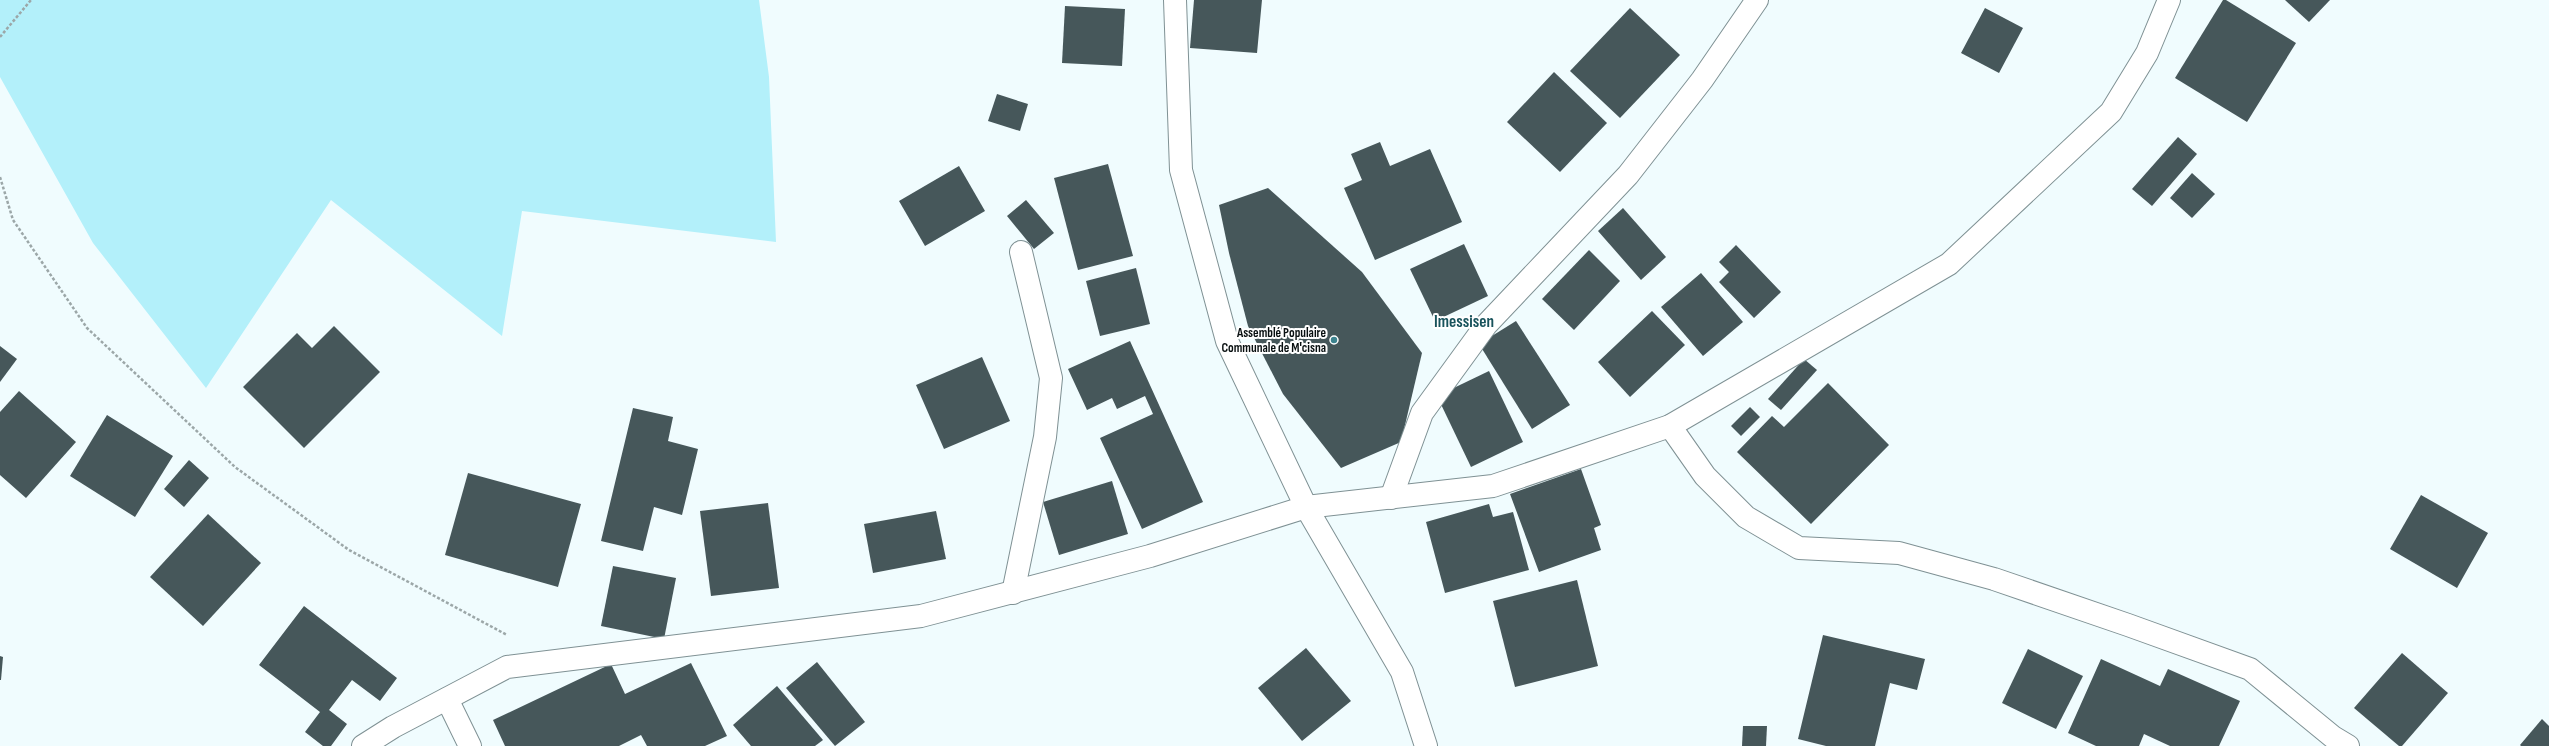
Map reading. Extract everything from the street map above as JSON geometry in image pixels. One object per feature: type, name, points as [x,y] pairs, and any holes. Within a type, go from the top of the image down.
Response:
[{"type":"street","points":[[1175,0],[1181,170],[1227,341],[1306,507],[1402,672],[1426,746]]},
{"type":"street","points":[[1391,498],[1422,413],[1486,325],[1628,175],[1702,80],[1757,0]]},
{"type":"street","points":[[363,746],[507,667],[921,616],[1013,594],[1150,556],[1306,507],[1493,486],[1670,426],[1949,264],[2111,112],[2146,53],[2169,0]]},
{"type":"street","points":[[1013,594],[1045,437],[1050,378],[1021,252]]},
{"type":"street","points":[[1670,426],[1704,476],[1746,517],[1799,548],[1899,553],[1994,579],[2242,666],[2250,669],[2333,737],[2348,746]]},
{"type":"street","points":[[447,699],[470,746]]},
{"type":"path","points":[[0,38],[31,0]]},
{"type":"path","points":[[0,176],[13,220],[87,328],[235,467],[349,550],[514,639]]},
{"type":"shaded area","points":[[0,0],[759,0],[769,77],[776,242],[522,211],[502,336],[331,200],[206,388],[93,243],[0,77]]},
{"type":"building","points":[[1194,0],[1262,0],[1257,53],[1190,48]]},
{"type":"building","points":[[2223,0],[2226,0],[2296,43],[2247,122],[2175,78]]},
{"type":"building","points":[[2285,0],[2330,0],[2309,22]]},
{"type":"building","points":[[1065,6],[1125,9],[1122,66],[1062,63]]},
{"type":"building","points":[[1630,8],[1680,55],[1620,118],[1570,71]]},
{"type":"building","points":[[1985,8],[2023,28],[1999,73],[1961,53]]},
{"type":"building","points":[[1554,72],[1607,123],[1560,172],[1507,122]]},
{"type":"building","points":[[997,94],[1028,104],[1020,131],[988,121]]},
{"type":"building","points":[[2178,137],[2197,154],[2152,206],[2132,189]]},
{"type":"building","points":[[1380,142],[1390,166],[1430,149],[1462,222],[1375,260],[1344,188],[1362,180],[1351,154]]},
{"type":"building","points":[[1108,164],[1133,256],[1078,270],[1054,178]]},
{"type":"building","points":[[959,166],[985,211],[925,246],[899,201]]},
{"type":"building","points":[[2192,173],[2215,194],[2192,218],[2170,198]]},
{"type":"building","name":"Assemblé Populaire Communale de M'cisna","points":[[1268,188],[1362,272],[1422,353],[1401,442],[1341,468],[1283,394],[1248,326],[1229,253],[1219,205]]},
{"type":"building","points":[[1026,200],[1054,233],[1034,249],[1007,216]]},
{"type":"building","points":[[1623,208],[1666,257],[1641,280],[1598,231]]},
{"type":"building","points":[[1464,244],[1488,296],[1435,321],[1410,269]]},
{"type":"building","points":[[1736,245],[1781,292],[1754,318],[1719,282],[1729,272],[1719,262]]},
{"type":"building","points":[[1589,250],[1620,281],[1574,330],[1542,299]]},
{"type":"building","points":[[1136,268],[1150,324],[1100,336],[1086,281]]},
{"type":"building","points":[[1701,273],[1743,322],[1703,356],[1661,307]]},
{"type":"building","points":[[1652,311],[1685,345],[1630,397],[1598,362]]},
{"type":"building","points":[[1516,321],[1570,405],[1532,429],[1479,344]]},
{"type":"building","points":[[334,326],[380,372],[304,448],[243,387],[297,333],[312,348]]},
{"type":"building","points":[[1130,341],[1203,502],[1142,529],[1100,438],[1153,414],[1145,396],[1117,409],[1112,398],[1087,410],[1068,369]]},
{"type":"building","points":[[0,346],[17,359],[0,382]]},
{"type":"building","points":[[982,357],[1010,421],[944,449],[916,385]]},
{"type":"building","points":[[1804,359],[1817,370],[1781,410],[1768,399]]},
{"type":"building","points":[[1489,371],[1523,442],[1471,467],[1437,396]]},
{"type":"building","points":[[1828,383],[1889,445],[1811,524],[1737,452],[1772,416],[1784,427]]},
{"type":"building","points":[[19,391],[76,442],[26,498],[0,475],[0,412]]},
{"type":"building","points":[[1750,407],[1760,417],[1741,436],[1731,426]]},
{"type":"building","points":[[633,408],[673,417],[668,441],[698,449],[682,515],[654,507],[643,551],[601,541]]},
{"type":"building","points":[[107,415],[173,456],[135,517],[70,476]]},
{"type":"building","points":[[189,460],[209,478],[184,507],[164,489]]},
{"type":"building","points":[[1581,469],[1601,525],[1594,528],[1601,550],[1539,572],[1510,494]]},
{"type":"building","points":[[468,473],[581,504],[558,587],[445,555]]},
{"type":"building","points":[[1112,481],[1128,534],[1059,555],[1043,502]]},
{"type":"building","points":[[2421,495],[2488,533],[2457,588],[2390,549]]},
{"type":"building","points":[[768,503],[779,588],[711,596],[700,511]]},
{"type":"building","points":[[1489,504],[1493,517],[1513,512],[1529,570],[1445,593],[1426,522]]},
{"type":"building","points":[[936,511],[946,559],[873,573],[864,524]]},
{"type":"building","points":[[208,514],[261,563],[203,626],[150,577]]},
{"type":"building","points":[[613,566],[676,578],[664,639],[601,626]]},
{"type":"building","points":[[1577,580],[1598,666],[1515,687],[1493,601]]},
{"type":"building","points":[[304,606],[397,678],[380,701],[352,680],[329,710],[347,724],[331,746],[323,746],[305,732],[320,712],[259,665]]},
{"type":"building","points":[[1823,635],[1925,659],[1917,690],[1890,683],[1875,746],[1826,746],[1798,739]]},
{"type":"building","points":[[1306,648],[1351,701],[1302,741],[1258,688]]},
{"type":"building","points":[[2028,649],[2083,676],[2056,729],[2002,703]]},
{"type":"building","points":[[2402,653],[2448,693],[2402,746],[2399,746],[2354,708]]},
{"type":"building","points":[[0,656],[3,657],[1,680],[0,680]]},
{"type":"building","points":[[2101,659],[2160,686],[2168,669],[2240,701],[2219,746],[2170,746],[2144,734],[2139,746],[2096,746],[2068,733]]},
{"type":"building","points":[[817,662],[865,722],[835,746],[786,688]]},
{"type":"building","points":[[691,663],[727,736],[705,746],[647,746],[641,735],[619,746],[505,746],[493,720],[611,664],[625,694]]},
{"type":"building","points":[[777,686],[823,740],[815,746],[751,746],[733,725]]},
{"type":"building","points":[[2542,719],[2549,726],[2549,746],[2521,746],[2520,745]]},
{"type":"building","points":[[1743,726],[1767,726],[1766,746],[1742,746]]},
{"type":"place","name":"Assemblé Populaire Communale de M'cisna","points":[[1334,340]]},
{"type":"district","name":"Imessisen","points":[[1464,322]]}]
